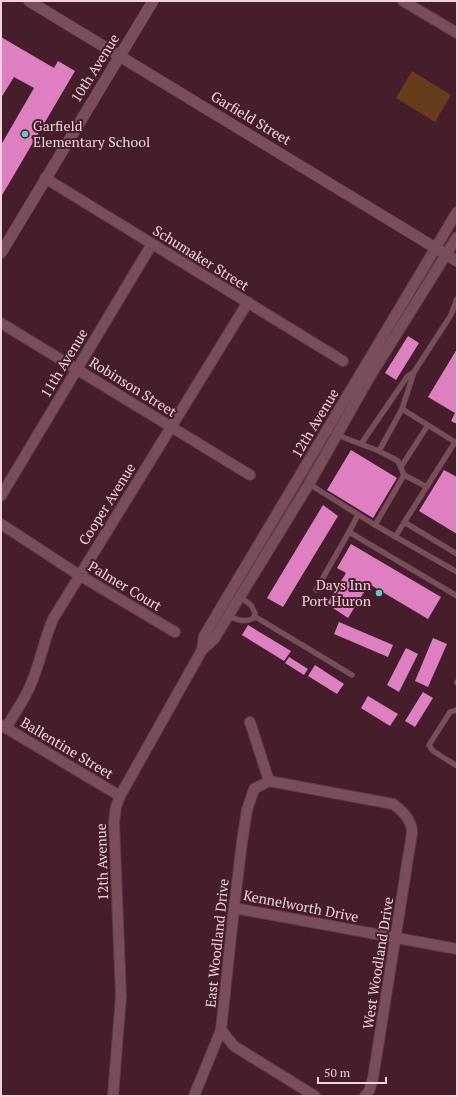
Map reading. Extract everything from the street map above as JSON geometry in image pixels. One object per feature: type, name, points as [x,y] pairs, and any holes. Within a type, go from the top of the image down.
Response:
[{"type":"street","name":"Garfield Street","points":[[29,1],[457,261]]},
{"type":"street","name":"10th Avenue","points":[[1,254],[45,178],[121,56],[153,1]]},
{"type":"street","points":[[403,1],[457,33]]},
{"type":"street","name":"Schumaker Street","points":[[45,178],[343,361]]},
{"type":"street","name":"12th Avenue","points":[[202,650],[204,636],[457,212]]},
{"type":"street","name":"12th Avenue","points":[[113,1096],[121,996],[114,822],[116,807],[120,796],[202,650],[214,639],[240,597],[309,484],[370,378],[457,237]]},
{"type":"street","name":"11th Avenue","points":[[1,496],[152,244]]},
{"type":"street","name":"Cooper Avenue","points":[[4,726],[30,687],[53,619],[76,584],[79,575],[248,302]]},
{"type":"street","name":"Robinson Street","points":[[1,323],[250,475]]},
{"type":"street","name":"Palmer Court","points":[[1,524],[79,575],[175,632]]},
{"type":"street","points":[[250,722],[269,781]]},
{"type":"street","name":"Ballentine Street","points":[[4,726],[120,796]]},
{"type":"street","name":"East Woodland Drive","points":[[194,1096],[221,1030],[234,908],[247,810],[254,789],[269,781]]},
{"type":"street","name":"West Woodland Drive","points":[[269,781],[393,804],[403,813],[411,824],[412,833],[373,1078],[369,1091],[365,1096]]},
{"type":"street","name":"Kennelworth Drive","points":[[234,908],[457,949]]},
{"type":"street","points":[[221,1030],[234,1046],[315,1096]]},
{"type":"lane","points":[[379,450],[402,409],[414,372],[451,315],[457,299]]},
{"type":"lane","points":[[451,315],[457,319]]},
{"type":"lane","points":[[361,444],[407,377],[414,372]]},
{"type":"lane","points":[[395,537],[455,442],[402,409]]},
{"type":"lane","points":[[401,467],[428,425]]},
{"type":"lane","points":[[337,435],[379,450],[398,462],[404,475],[426,487]]},
{"type":"lane","points":[[375,526],[404,475]]},
{"type":"lane","points":[[309,484],[375,526],[457,572]]},
{"type":"lane","points":[[316,590],[358,515]]},
{"type":"lane","points":[[404,522],[457,554]]},
{"type":"lane","points":[[349,532],[457,596]]},
{"type":"lane","points":[[228,616],[241,621],[248,621],[254,618],[255,613],[251,605],[240,597]]},
{"type":"lane","points":[[254,616],[352,675]]},
{"type":"lane","points":[[457,711],[450,712],[429,745],[433,751],[457,766]]},
{"type":"shaded area","points":[[412,71],[451,95],[435,122],[396,98]]},
{"type":"building","points":[[1,37],[54,68],[58,61],[75,71],[1,197],[1,145],[34,88],[14,77],[1,98]]},
{"type":"building","points":[[408,336],[419,343],[396,380],[385,373]]},
{"type":"building","points":[[457,349],[457,424],[451,421],[455,413],[428,397]]},
{"type":"building","points":[[351,450],[397,478],[373,518],[327,490]]},
{"type":"building","points":[[444,470],[457,477],[457,534],[419,511]]},
{"type":"building","points":[[323,505],[338,516],[283,607],[267,598]]},
{"type":"building","points":[[351,544],[441,597],[428,619],[369,584],[348,618],[327,604],[346,573],[337,568]]},
{"type":"building","points":[[339,622],[393,645],[388,657],[334,634]]},
{"type":"building","points":[[248,625],[291,651],[284,661],[242,635]]},
{"type":"building","points":[[433,638],[447,644],[428,687],[415,681]]},
{"type":"building","points":[[406,648],[418,654],[399,692],[387,685]]},
{"type":"building","points":[[289,657],[308,669],[304,675],[285,663]]},
{"type":"building","points":[[315,665],[344,684],[337,694],[308,676]]},
{"type":"building","points":[[423,692],[433,698],[415,727],[405,721]]},
{"type":"building","points":[[368,696],[398,714],[390,726],[361,708]]},
{"type":"place","name":"Garfield Elementary School","points":[[25,134]]},
{"type":"place","name":"Days Inn Port Huron","points":[[379,593]]}]
